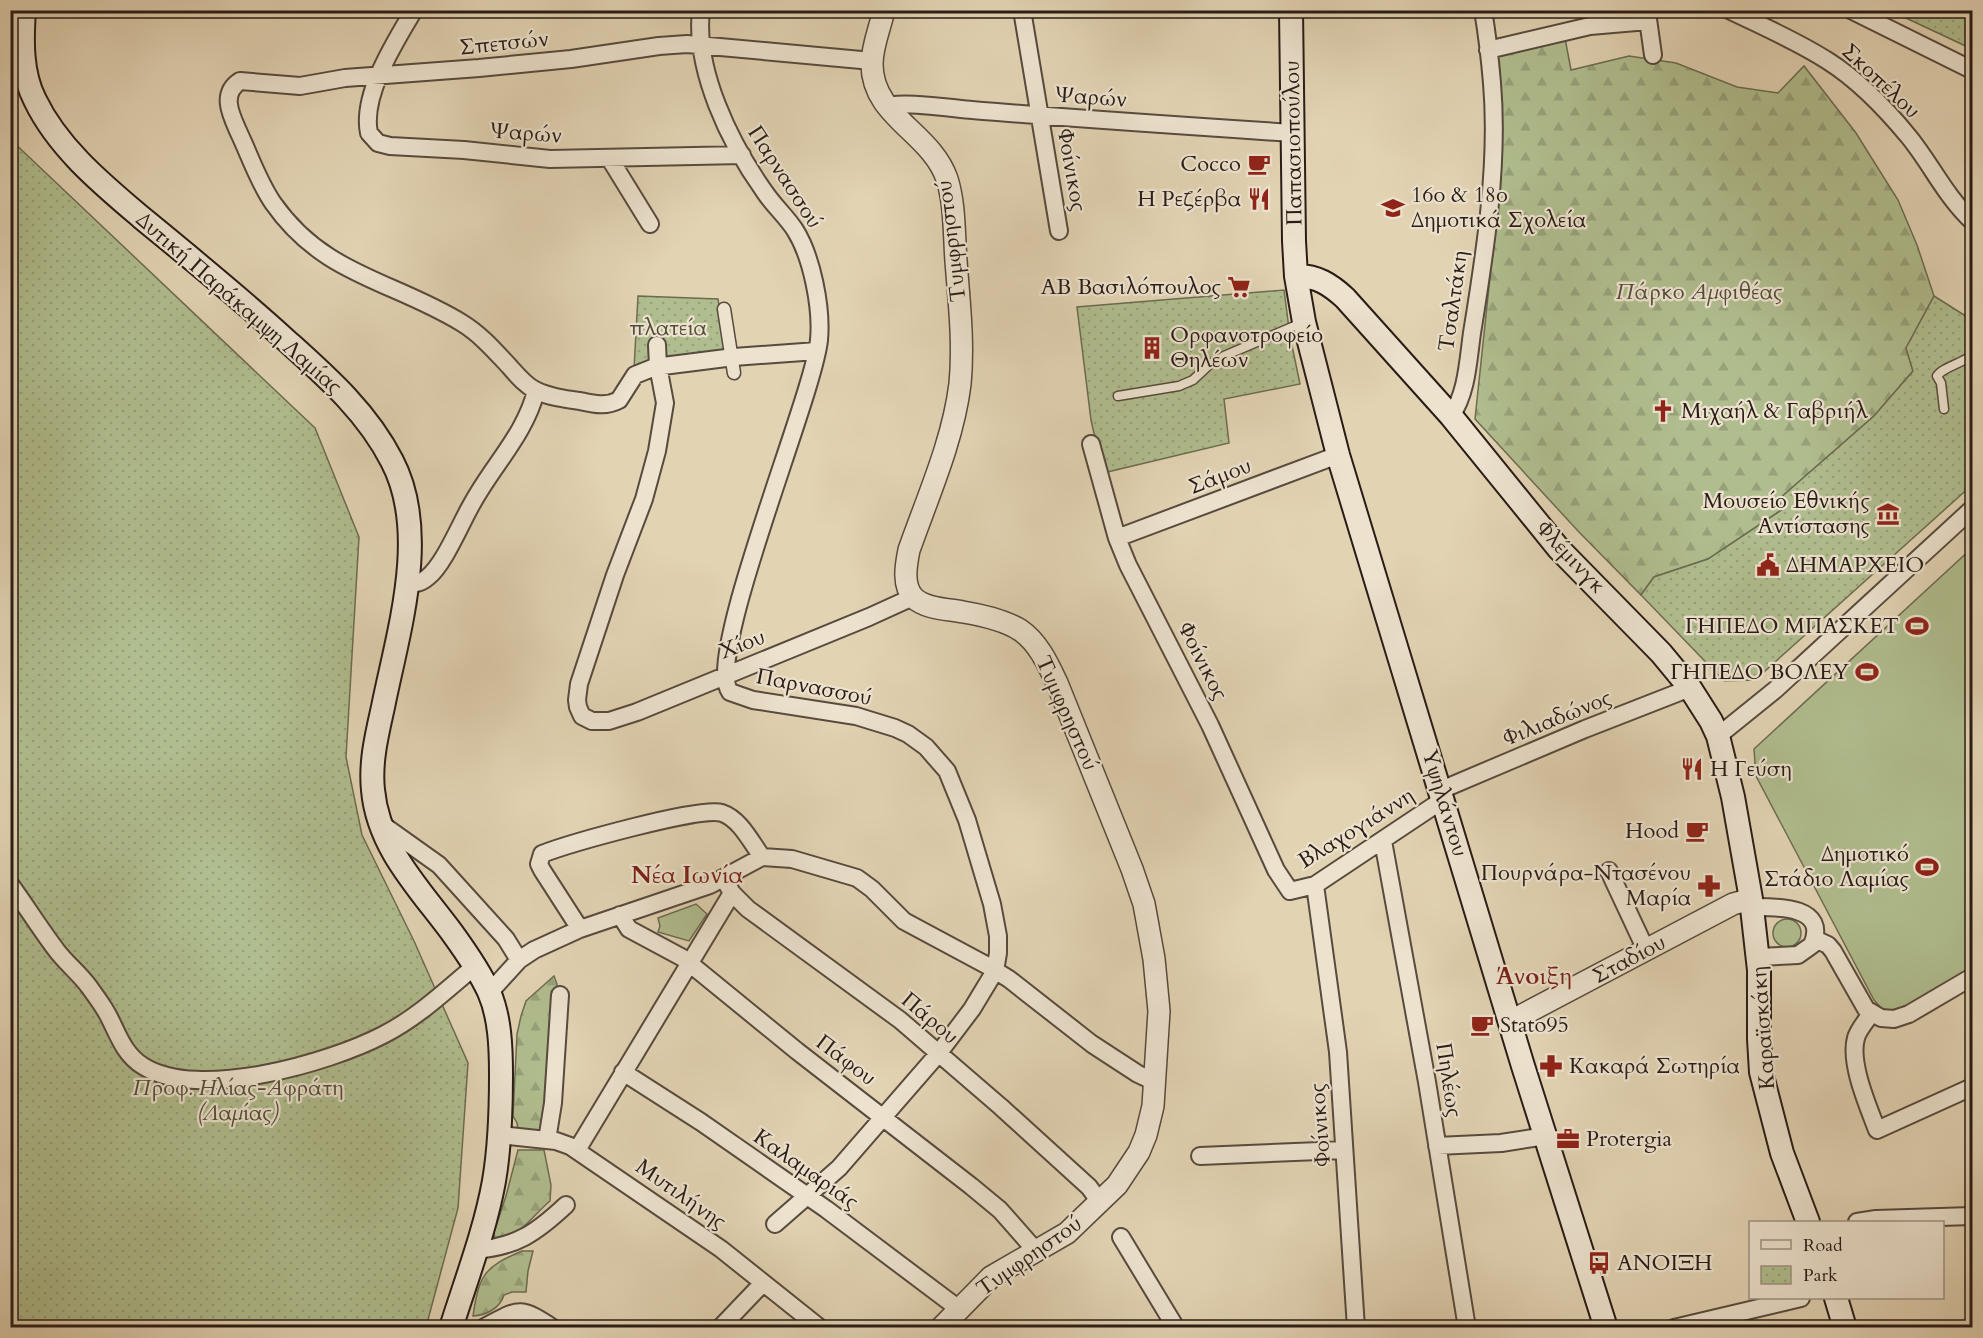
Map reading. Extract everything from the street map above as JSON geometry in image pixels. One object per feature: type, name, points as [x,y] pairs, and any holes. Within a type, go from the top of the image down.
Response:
[{"type":"main road","name":"Δυτική Παράκαμψη Λαμίας","points":[[24,10],[22,42],[28,81],[35,100],[55,132],[84,166],[117,197],[257,313],[346,396],[373,430],[393,462],[405,500],[410,542],[407,583],[373,762],[374,797],[379,822],[399,862],[455,937],[489,993],[494,1007],[501,1055],[500,1135],[489,1201],[451,1328]]},
{"type":"main road","name":"Παπασιοπούλου","points":[[1292,10],[1296,276]]},
{"type":"main road","name":"Φλέμινγκ","points":[[1296,276],[1316,278],[1336,290],[1451,416],[1559,549],[1661,653],[1690,688],[1703,706],[1718,736],[1733,797],[1752,903]]},
{"type":"main road","name":"Υψηλάντου","points":[[1296,276],[1304,322],[1338,455],[1509,1022],[1606,1328]]},
{"type":"main road","name":"Καραϊσκάκη","points":[[1752,903],[1758,957],[1761,1072],[1782,1153],[1808,1221]]},
{"type":"main road","points":[[1836,1299],[1845,1328]]},
{"type":"street","name":"Ψαρών","points":[[414,10],[394,42],[378,76],[369,111],[368,124],[371,136],[383,144],[550,159],[742,155]]},
{"type":"street","name":"Παρνασσού","points":[[701,10],[700,45],[719,108],[742,155],[764,192],[794,228],[804,248],[810,267],[818,317],[817,351],[805,398],[756,545],[729,645],[725,675],[728,688],[738,696],[753,700],[836,712],[879,722],[908,734],[921,743],[938,759],[954,786],[980,860],[998,936],[995,971],[972,1009],[938,1054],[839,1168],[775,1224]]},
{"type":"street","name":"Τυμφρηστού","points":[[884,10],[872,61],[874,81],[890,111],[931,150],[939,161],[948,182],[961,337],[959,385],[953,418],[906,565],[907,583],[913,597],[931,606],[975,614],[1020,630],[1034,643],[1050,669],[1127,854],[1144,904],[1154,959],[1159,1011],[1155,1082],[1150,1121],[1139,1152],[1117,1185],[1067,1233],[991,1277],[941,1328]]},
{"type":"street","name":"Φοίνικος","points":[[1022,10],[1059,231]]},
{"type":"street","name":"Τσαλτάκη","points":[[1451,416],[1458,406],[1463,388],[1477,301],[1490,189],[1492,84],[1483,10]]},
{"type":"street","name":"Σκοπέλου","points":[[1729,10],[1828,61],[1853,80],[1909,137],[1930,164],[1950,196],[1972,221]]},
{"type":"street","points":[[1851,10],[1972,70]]},
{"type":"street","points":[[1488,50],[1580,27],[1647,16],[1653,55]]},
{"type":"street","name":"Σπετσών","points":[[536,391],[521,379],[484,340],[464,324],[388,286],[351,271],[301,237],[281,214],[264,188],[228,105],[232,88],[240,81],[300,86],[345,78],[571,59],[659,46],[700,45],[872,61]]},
{"type":"street","name":"Ψαρών","points":[[890,111],[891,104],[917,105],[1040,116],[1293,133]]},
{"type":"street","points":[[610,159],[650,224]]},
{"type":"street","points":[[724,309],[733,365]]},
{"type":"street","points":[[657,345],[658,366]]},
{"type":"street","points":[[407,583],[422,582],[438,565],[473,501],[521,429],[536,391],[560,398],[601,405],[612,404],[622,398],[630,381],[638,373],[658,366],[733,365],[817,351]]},
{"type":"street","name":"Χίου","points":[[658,366],[665,403],[657,451],[644,499],[615,575],[579,684],[578,707],[582,716],[598,722],[621,718],[837,631],[913,597]]},
{"type":"street","name":"Φοίνικος","points":[[1091,444],[1117,538],[1128,565],[1210,725],[1276,870],[1290,891]]},
{"type":"street","name":"Σάμου","points":[[1117,538],[1338,455]]},
{"type":"street","points":[[1718,736],[1775,690],[1972,510]]},
{"type":"street","name":"Φιλιαδώνος","points":[[1442,795],[1690,688]]},
{"type":"street","name":"Βλαχογιάννη","points":[[1290,891],[1315,885],[1383,841],[1442,795]]},
{"type":"street","points":[[580,929],[542,870],[539,864],[542,854],[685,815],[714,811],[733,819],[762,857]]},
{"type":"street","points":[[379,822],[439,866],[506,939],[519,960]]},
{"type":"street","name":"Πηλέως","points":[[1383,841],[1427,1082],[1467,1328]]},
{"type":"street","points":[[577,1150],[690,964],[728,886],[762,857],[792,858],[857,878],[872,889],[904,921],[1010,980],[1092,1044],[1138,1074],[1155,1082]]},
{"type":"street","points":[[1609,871],[1646,950]]},
{"type":"street","points":[[10,884],[57,951],[89,987],[110,1017],[118,1038],[128,1053],[143,1066],[166,1076],[193,1080],[226,1080],[266,1074],[354,1049],[384,1035],[413,1017],[474,967]]},
{"type":"street","name":"Φοίνικος","points":[[1315,885],[1338,1052],[1356,1328]]},
{"type":"street","points":[[489,993],[519,960],[534,950],[580,929],[694,891],[728,886]]},
{"type":"street","name":"Πάρου","points":[[728,886],[748,909],[900,1020],[1089,1187],[1100,1202]]},
{"type":"street","points":[[1752,903],[1798,910],[1808,916],[1813,924],[1815,939],[1808,949],[1798,955],[1758,957]]},
{"type":"street","name":"Σταδίου","points":[[1509,1022],[1733,904],[1752,903]]},
{"type":"street","name":"Πάφου","points":[[620,915],[629,929],[683,958],[797,1051],[1000,1210],[1037,1252]]},
{"type":"street","points":[[1815,939],[1828,945],[1842,963],[1861,1002],[1871,1014],[1886,1019],[1909,1014],[1972,979]]},
{"type":"street","points":[[547,1140],[553,1103],[560,995]]},
{"type":"street","points":[[1871,1014],[1856,1036],[1855,1047],[1857,1066],[1866,1100],[1877,1130],[1972,1087]]},
{"type":"street","name":"Καλαμαριάς","points":[[623,1072],[701,1122],[959,1309]]},
{"type":"street","name":"Μυτιλήνης","points":[[500,1135],[564,1143],[577,1150],[720,1250],[820,1328]]},
{"type":"street","points":[[1437,1146],[1501,1143],[1546,1136]]},
{"type":"street","points":[[1200,1156],[1344,1150]]},
{"type":"street","points":[[475,1250],[511,1244],[532,1235],[566,1205]]},
{"type":"street","points":[[1863,1221],[1972,1216]]},
{"type":"street","points":[[1121,1237],[1176,1328]]},
{"type":"street","points":[[720,1328],[763,1283]]},
{"type":"street","points":[[1674,1328],[1704,1324],[1798,1299]]},
{"type":"street","points":[[483,1328],[508,1314],[519,1311],[531,1313],[553,1328]]},
{"type":"lane","points":[[1118,396],[1179,386],[1193,380],[1210,364],[1224,356],[1304,322]]},
{"type":"lane","points":[[1944,409],[1941,383],[1937,376],[1940,372],[1964,362],[1972,355]]},
{"type":"green space","points":[[1891,11],[1972,11],[1972,49]]},
{"type":"green space","name":"Πάρκο Αμφιθέας","points":[[1565,38],[1571,70],[1629,56],[1676,63],[1737,87],[1778,93],[1804,66],[1856,133],[1898,200],[1917,245],[1934,296],[1906,348],[1913,371],[1874,416],[1778,500],[1783,509],[1708,559],[1654,577],[1641,595],[1578,531],[1475,419],[1500,183],[1502,130],[1494,56]]},
{"type":"green space","name":"Προφ. Ηλίας-Αφράτη (Λαμίας)","points":[[10,139],[315,428],[359,537],[346,757],[362,835],[414,941],[468,1063],[458,1208],[426,1327],[11,1327]]},
{"type":"green space","points":[[1284,290],[1290,336],[1300,384],[1224,399],[1229,443],[1103,473],[1091,420],[1077,307]]},
{"type":"green space","name":"πλατεία","points":[[638,296],[718,299],[726,353],[634,369]]},
{"type":"green space","points":[[1934,296],[1972,320],[1972,485],[1755,680],[1724,681],[1641,595],[1654,577],[1708,559],[1783,509],[1778,500],[1874,416],[1913,371],[1906,348]]},
{"type":"green space","points":[[1972,548],[1972,974],[1899,1012],[1882,1009],[1874,1000],[1756,776],[1754,749]]},
{"type":"green space","points":[[696,904],[707,914],[689,941],[658,932],[660,926],[658,918]]},
{"type":"green space","points":[[1787,919],[1797,923],[1801,933],[1797,943],[1787,947],[1777,943],[1773,933],[1777,923]]},
{"type":"green space","points":[[554,976],[557,984],[542,1130],[540,1132],[518,1130],[513,1116],[517,1034],[521,1016],[526,1001]]},
{"type":"green space","points":[[518,1150],[544,1150],[551,1185],[550,1201],[511,1236],[495,1240],[494,1232]]},
{"type":"green space","points":[[522,1251],[533,1251],[526,1292],[512,1292],[504,1295],[492,1310],[473,1316],[478,1291],[485,1274],[499,1262]]},
{"type":"place","name":"Cocco","points":[[1259,164]]},
{"type":"place","name":"Η Ρεζέρβα","points":[[1259,199]]},
{"type":"place","name":"16ο & 18ο Δημοτικά Σχολεία","points":[[1393,208]]},
{"type":"place","name":"ΑΒ Βασιλόπουλος","points":[[1239,287]]},
{"type":"place","name":"Ορφανοτροφείο Θηλέων","points":[[1152,348]]},
{"type":"place","name":"Μιχαήλ & Γαβριήλ","points":[[1663,411]]},
{"type":"place","name":"Μουσείο Εθνικής Αντίστασης","points":[[1888,514]]},
{"type":"place","name":"ΔΗΜΑΡΧΕΙΟ","points":[[1768,565]]},
{"type":"place","name":"ΓΗΠΕΔΟ ΜΠΑΣΚΕΤ","points":[[1917,626]]},
{"type":"place","name":"ΓΗΠΕΔΟ ΒΟΛΕΥ","points":[[1867,672]]},
{"type":"place","name":"Η Γεύση","points":[[1692,769]]},
{"type":"place","name":"Hood","points":[[1697,831]]},
{"type":"place","name":"Δημοτικό Στάδιο Λαμίας","points":[[1927,867]]},
{"type":"place","name":"Πουρνάρα-Ντασένου Μαρία","points":[[1709,886]]},
{"type":"place","name":"Stato95","points":[[1482,1025]]},
{"type":"place","name":"Κακαρά Σωτηρία","points":[[1551,1066]]},
{"type":"place","name":"Protergia","points":[[1568,1139]]},
{"type":"place","name":"ΑΝΟΙΞΗ","points":[[1599,1263]]},
{"type":"district","name":"Νέα Ιωνία","points":[[687,875]]},
{"type":"district","name":"Άνοιξη","points":[[1534,976]]}]
